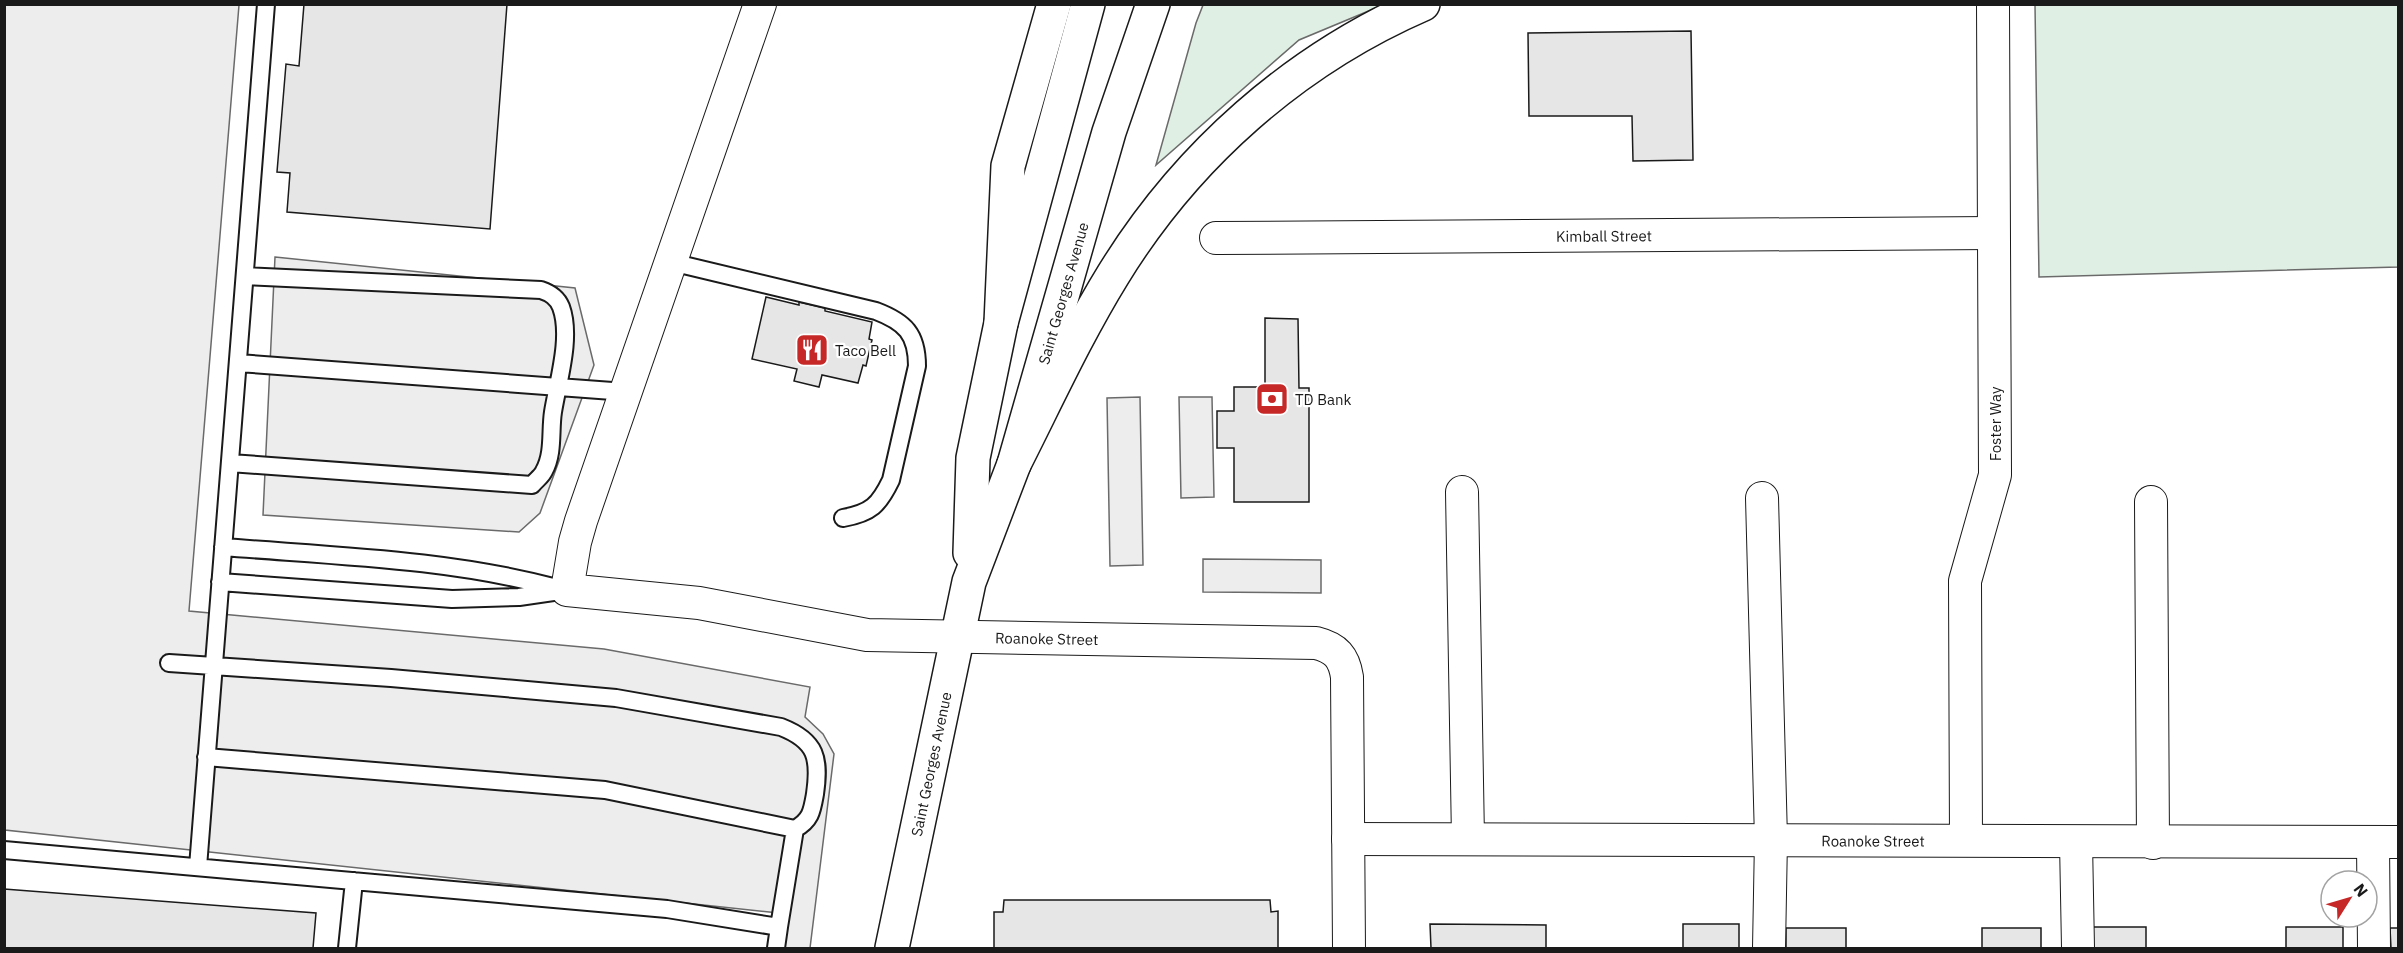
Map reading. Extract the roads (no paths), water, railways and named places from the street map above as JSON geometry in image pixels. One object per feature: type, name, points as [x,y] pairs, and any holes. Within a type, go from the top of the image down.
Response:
[{"type":"main road","points":[[1001,323],[1008,166],[1054,4]]},
{"type":"main road","name":"Saint Georges Avenue","points":[[969,582],[974,459],[1001,323],[1088,4]]},
{"type":"main road","name":"Saint Georges Avenue","points":[[892,948],[969,582],[1014,464],[1109,132],[1153,4]]},
{"type":"main road","points":[[1014,464],[1110,281],[1156,213],[1184,179],[1253,111],[1308,67],[1365,32],[1423,4]]},
{"type":"street","points":[[567,590],[575,542],[760,4]]},
{"type":"street","name":"Foster Way","points":[[1965,840],[1965,580],[1995,476],[1994,4]]},
{"type":"street","name":"Kimball Street","points":[[1216,237],[1993,233]]},
{"type":"street","points":[[1462,492],[1468,839]]},
{"type":"street","points":[[1762,498],[1771,839],[1769,948]]},
{"type":"street","points":[[2151,502],[2153,843]]},
{"type":"street","name":"Roanoke Street","points":[[567,590],[699,603],[867,636],[1304,642],[1329,646],[1338,653],[1345,664],[1347,677],[1348,948]]},
{"type":"street","name":"Roanoke Street","points":[[1348,840],[1771,839],[2386,843]]},
{"type":"street","points":[[2076,842],[2078,948]]},
{"type":"street","points":[[2374,948],[2386,843]]},
{"type":"lane","points":[[198,867],[266,4]]},
{"type":"lane","points":[[671,262],[876,311],[894,318],[908,330],[917,354],[918,366],[891,480],[883,496],[873,508],[858,515],[843,518]]},
{"type":"lane","points":[[230,463],[532,485],[544,471],[551,448],[553,413],[565,323],[561,305],[552,294],[541,290],[245,276]]},
{"type":"lane","points":[[238,363],[626,392]]},
{"type":"lane","points":[[223,547],[455,566],[513,576],[567,590]]},
{"type":"lane","points":[[220,582],[452,599],[508,597],[567,590]]},
{"type":"lane","points":[[169,663],[391,678],[616,698],[781,727],[794,732],[805,741],[814,754],[819,771],[812,815],[803,825],[795,829],[605,790],[206,757]]},
{"type":"lane","points":[[776,948],[795,829]]},
{"type":"lane","points":[[4,849],[667,909],[779,927]]},
{"type":"lane","points":[[347,948],[354,881]]},
{"type":"place","name":"Taco Bell","points":[[812,350]]},
{"type":"place","name":"TD Bank","points":[[1272,399]]}]
